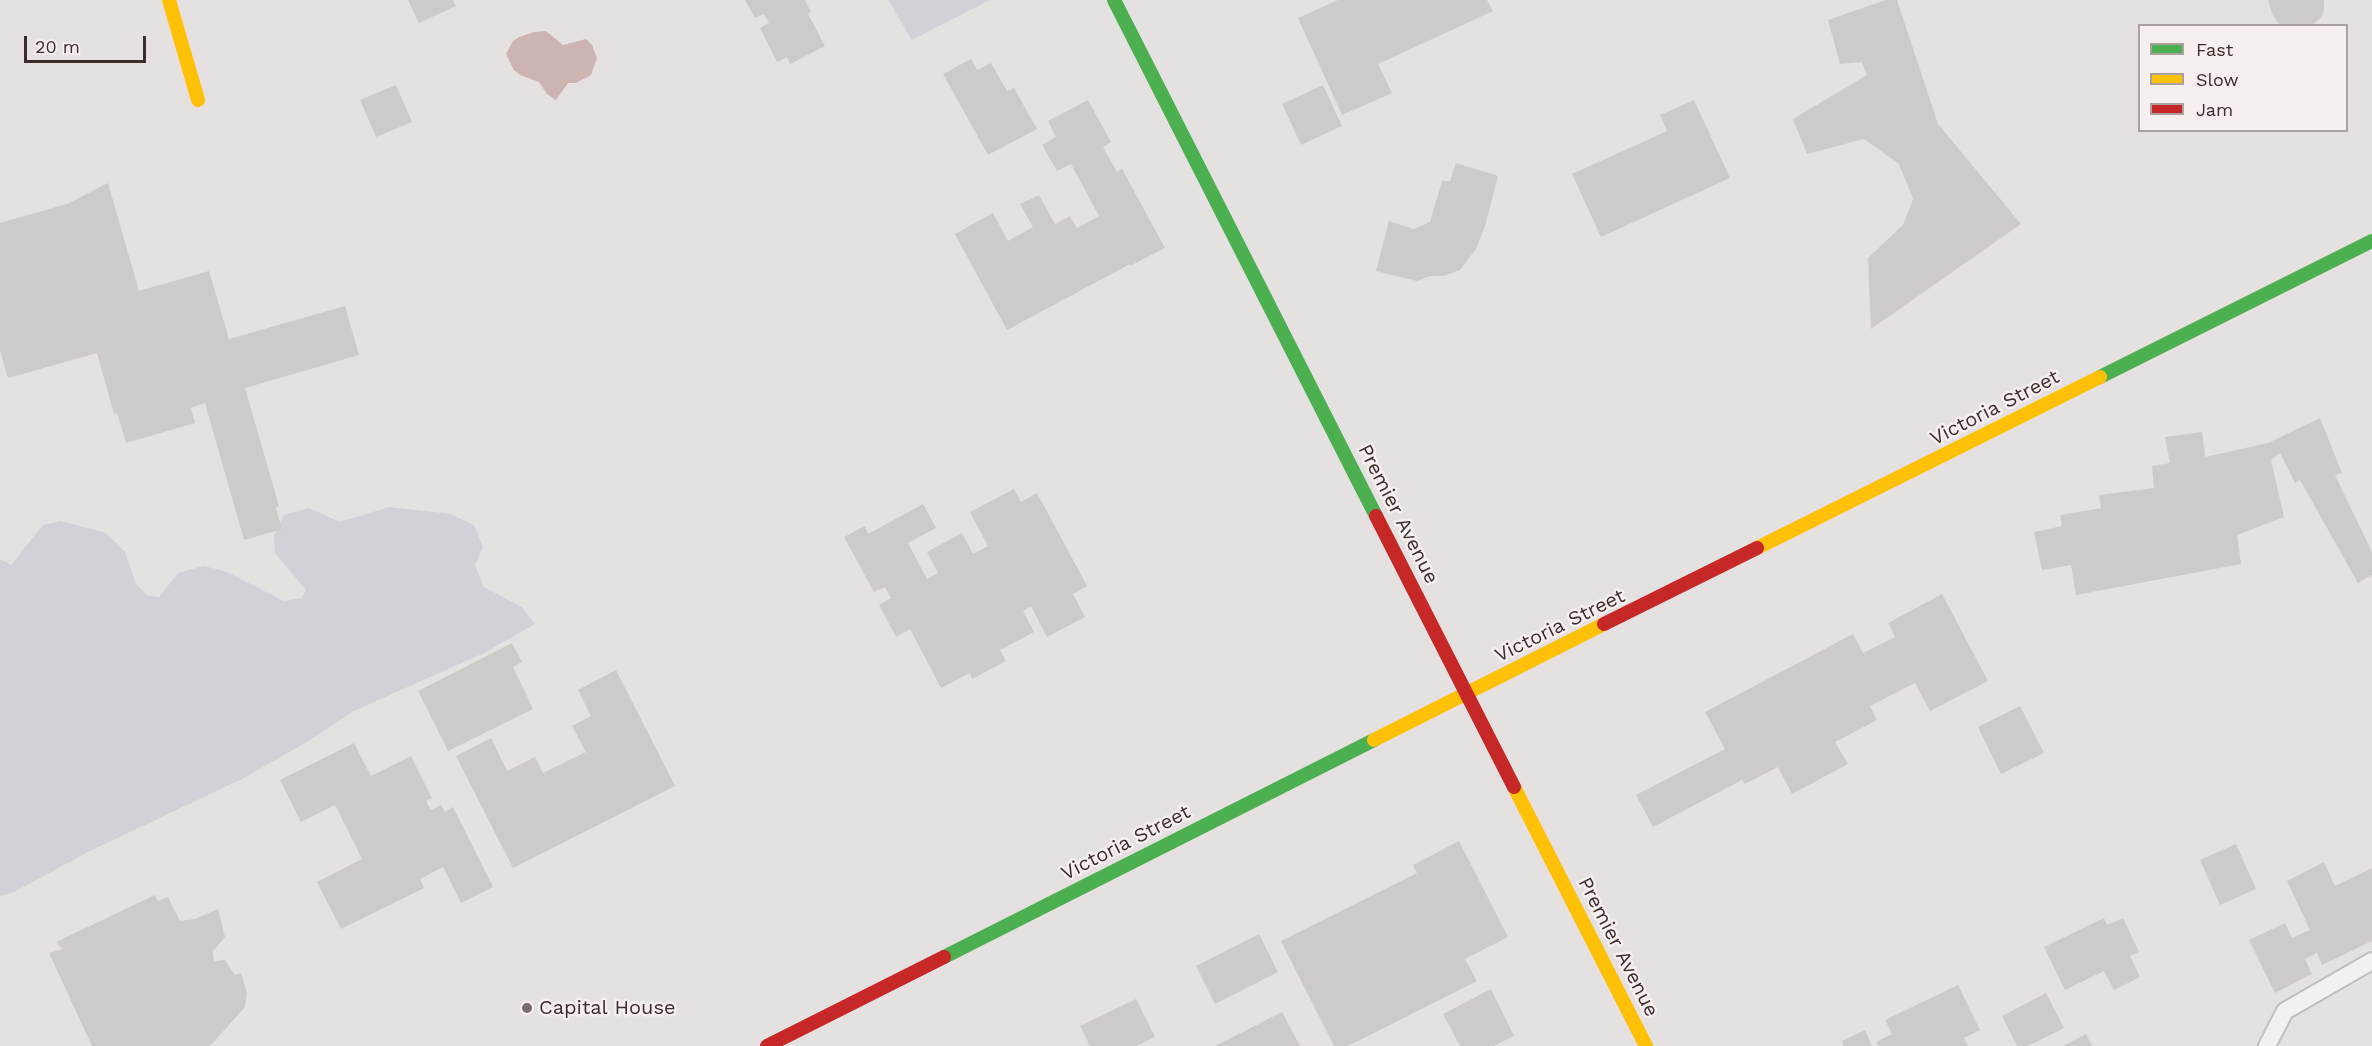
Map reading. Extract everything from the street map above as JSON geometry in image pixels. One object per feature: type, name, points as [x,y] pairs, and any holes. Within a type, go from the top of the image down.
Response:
[{"type":"street","points":[[169,0],[198,100]]},
{"type":"street","name":"Premier Avenue","points":[[1114,0],[1646,1046]]},
{"type":"street","name":"Victoria Street","points":[[767,1046],[2372,241]]},
{"type":"lane","points":[[2267,1046],[2285,1011],[2372,961]]},
{"type":"shaded area","points":[[888,0],[990,0],[912,40]]},
{"type":"shaded area","points":[[546,31],[563,45],[586,39],[592,45],[597,58],[591,75],[576,83],[568,83],[556,100],[547,94],[539,82],[520,75],[514,70],[506,54],[513,41],[519,37]]},
{"type":"shaded area","points":[[389,507],[451,514],[474,525],[483,547],[475,565],[484,587],[522,607],[535,624],[482,654],[354,711],[305,743],[244,778],[88,852],[14,892],[0,896],[0,559],[11,565],[43,525],[61,521],[106,533],[125,552],[136,584],[147,595],[159,597],[178,573],[203,566],[225,571],[284,601],[302,598],[306,590],[275,553],[274,535],[284,515],[309,508],[340,522]]},
{"type":"building","points":[[408,0],[453,0],[456,6],[419,23]]},
{"type":"building","points":[[745,0],[805,0],[811,12],[808,14],[825,46],[790,64],[787,57],[777,62],[760,28],[769,23],[764,14],[755,18]]},
{"type":"building","points":[[1338,0],[1487,0],[1493,11],[1378,64],[1392,93],[1342,115],[1298,18]]},
{"type":"building","points":[[1886,0],[1897,0],[1938,124],[2021,224],[1871,329],[1868,258],[1903,225],[1913,199],[1899,164],[1864,139],[1807,154],[1793,119],[1867,75],[1862,62],[1840,64],[1828,20]]},
{"type":"building","points":[[2268,0],[2324,0],[2324,10],[2314,24],[2279,24],[2273,16]]},
{"type":"building","points":[[971,59],[977,70],[991,63],[1007,91],[1014,88],[1037,129],[988,155],[943,74]]},
{"type":"building","points":[[396,85],[412,122],[376,137],[360,100]]},
{"type":"building","points":[[1323,85],[1342,126],[1301,145],[1282,104]]},
{"type":"building","points":[[1088,100],[1111,142],[1103,147],[1117,172],[1122,169],[1165,248],[1130,266],[1130,264],[1007,330],[955,234],[993,213],[1008,241],[1033,227],[1020,204],[1039,195],[1055,224],[1070,216],[1077,228],[1099,216],[1071,164],[1057,171],[1042,145],[1056,137],[1048,121]]},
{"type":"building","points":[[1694,100],[1730,178],[1601,237],[1572,174],[1667,131],[1660,115]]},
{"type":"building","points":[[1456,163],[1498,176],[1485,226],[1476,249],[1460,270],[1444,276],[1430,276],[1417,281],[1376,271],[1389,221],[1414,229],[1430,222],[1442,181],[1450,181]]},
{"type":"building","points":[[108,183],[139,291],[209,271],[229,339],[345,306],[359,355],[245,388],[279,506],[276,508],[282,529],[244,540],[205,403],[191,408],[195,423],[126,443],[117,413],[114,414],[97,353],[8,378],[0,351],[0,223],[67,204]]},
{"type":"building","points":[[2320,418],[2342,473],[2335,475],[2372,552],[2372,575],[2358,583],[2300,480],[2295,483],[2280,453],[2271,460],[2284,517],[2237,535],[2241,564],[2076,595],[2071,565],[2042,570],[2034,532],[2062,526],[2060,515],[2101,508],[2099,495],[2154,488],[2152,466],[2170,463],[2165,437],[2202,432],[2205,457],[2268,443]]},
{"type":"building","points":[[1014,489],[1021,502],[1037,493],[1087,586],[1073,594],[1085,617],[1047,637],[1031,606],[1023,611],[1034,632],[1000,650],[1006,661],[972,679],[970,673],[941,688],[910,629],[896,637],[879,605],[891,598],[885,587],[874,592],[844,537],[865,526],[868,534],[923,504],[936,528],[908,543],[927,579],[938,573],[927,552],[962,533],[973,554],[988,546],[970,512]]},
{"type":"building","points":[[1942,594],[1988,681],[1930,711],[1915,683],[1870,706],[1877,720],[1835,742],[1848,764],[1792,794],[1778,767],[1745,784],[1742,780],[1653,827],[1636,795],[1725,749],[1705,712],[1853,634],[1863,653],[1895,637],[1888,623]]},
{"type":"building","points":[[512,643],[522,662],[513,667],[533,709],[448,751],[418,691]]},
{"type":"building","points":[[616,670],[675,786],[513,868],[456,756],[491,738],[507,771],[535,757],[543,773],[586,752],[572,726],[591,716],[578,690]]},
{"type":"building","points":[[2020,706],[2044,753],[2001,774],[1978,727]]},
{"type":"building","points":[[354,743],[371,776],[411,756],[432,798],[426,801],[431,810],[441,805],[445,812],[453,807],[493,887],[461,903],[443,867],[420,879],[424,888],[341,929],[317,882],[362,859],[335,805],[301,822],[280,780]]},
{"type":"building","points":[[1459,841],[1508,937],[1465,959],[1477,981],[1348,1046],[1334,1046],[1281,941],[1417,873],[1413,865]]},
{"type":"building","points":[[2236,844],[2256,889],[2220,905],[2200,860]]},
{"type":"building","points":[[2324,862],[2335,886],[2372,868],[2372,941],[2322,965],[2317,953],[2305,959],[2312,974],[2275,993],[2249,940],[2285,923],[2292,938],[2310,930],[2287,881]]},
{"type":"building","points":[[155,895],[158,901],[168,897],[180,921],[195,919],[218,909],[225,937],[213,951],[214,961],[225,960],[235,975],[241,973],[247,993],[245,1007],[210,1046],[92,1046],[49,953],[63,949],[56,942]]},
{"type":"building","points":[[2104,918],[2107,925],[2123,918],[2139,952],[2130,956],[2140,977],[2114,990],[2104,971],[2065,990],[2044,947]]},
{"type":"building","points":[[1259,934],[1278,972],[1215,1004],[1196,966]]},
{"type":"building","points":[[1958,985],[1980,1030],[1964,1038],[1968,1046],[1878,1046],[1876,1042],[1892,1034],[1885,1020]]},
{"type":"building","points":[[1491,989],[1514,1036],[1494,1046],[1460,1046],[1443,1014]]},
{"type":"building","points":[[2046,993],[2064,1028],[2028,1046],[2017,1046],[2002,1016]]},
{"type":"building","points":[[1136,999],[1155,1037],[1136,1046],[1090,1046],[1080,1026]]},
{"type":"building","points":[[1282,1012],[1300,1046],[1215,1046]]},
{"type":"building","points":[[1865,1030],[1872,1046],[1844,1046],[1842,1041]]},
{"type":"building","points":[[2086,1034],[2092,1046],[2063,1046]]},
{"type":"traffic: fast","points":[[1114,0],[1376,516]]},
{"type":"traffic: fast","points":[[2100,377],[2372,241]]},
{"type":"traffic: fast","points":[[944,957],[1374,740]]},
{"type":"traffic: slow","points":[[169,0],[198,100]]},
{"type":"traffic: slow","points":[[1757,548],[2100,377]]},
{"type":"traffic: slow","points":[[1374,740],[1604,624]]},
{"type":"traffic: slow","points":[[1514,787],[1646,1046]]},
{"type":"traffic: jam","points":[[1376,516],[1514,787]]},
{"type":"traffic: jam","points":[[1604,624],[1757,548]]},
{"type":"traffic: jam","points":[[767,1046],[944,957]]},
{"type":"place","name":"Capital House","points":[[527,1008]]}]
